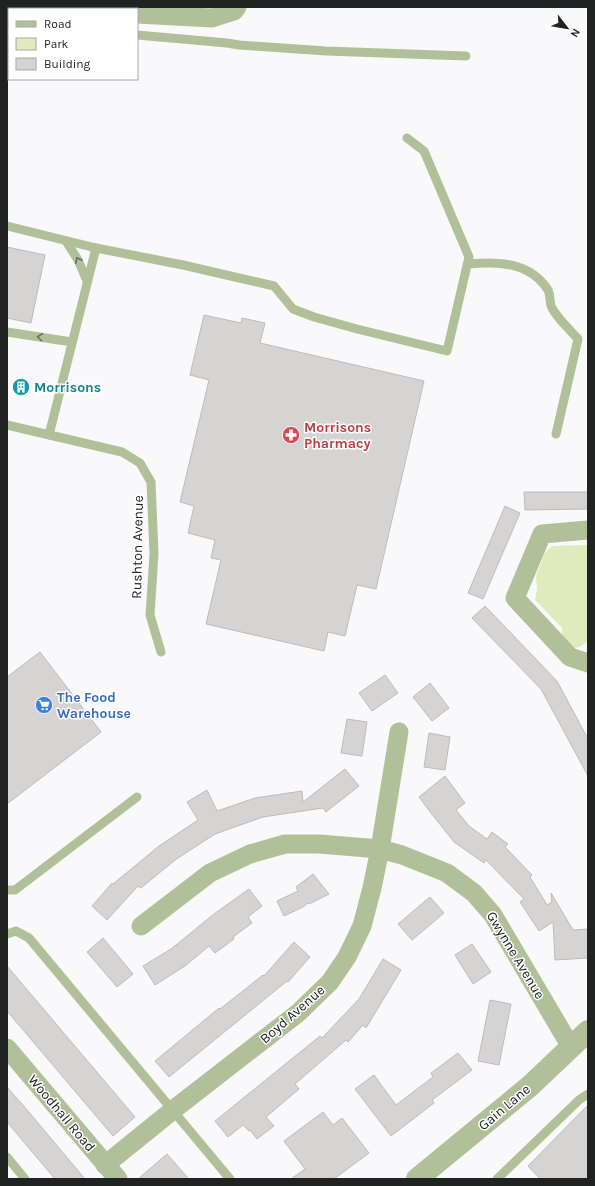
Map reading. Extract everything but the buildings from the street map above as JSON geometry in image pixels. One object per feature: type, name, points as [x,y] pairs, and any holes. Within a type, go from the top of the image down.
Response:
[{"type":"street","points":[[138,14],[212,18],[234,10],[238,7]]},
{"type":"street","points":[[588,530],[542,534],[515,598],[570,657],[588,663]]},
{"type":"street","name":"Boyd Avenue","points":[[105,1164],[298,1013],[330,982],[347,957],[362,926],[380,850],[399,732]]},
{"type":"street","name":"Gwynne Avenue","points":[[141,926],[210,873],[250,854],[285,844],[319,844],[380,850],[402,855],[447,873],[474,893],[493,915],[571,1047]]},
{"type":"street","name":"Gain Lane","points":[[417,1179],[514,1100],[588,1031]]},
{"type":"street","name":"Woodhall Road","points":[[7,1048],[118,1179]]},
{"type":"lane","points":[[138,35],[227,42],[239,45],[326,51],[466,56]]},
{"type":"lane","points":[[7,226],[96,248],[183,265],[274,286],[293,309],[314,317],[447,351],[469,257],[424,151],[407,138]]},
{"type":"lane","points":[[66,241],[78,260],[87,281]]},
{"type":"lane","points":[[49,435],[96,248]]},
{"type":"lane","points":[[468,264],[503,263],[522,268],[536,276],[548,292],[552,308],[578,339],[556,434]]},
{"type":"lane","points":[[7,332],[72,342]]},
{"type":"lane","name":"Rushton Avenue","points":[[7,425],[122,452],[140,463],[151,482],[154,554],[150,615],[161,652]]},
{"type":"lane","points":[[7,890],[15,890],[137,797]]},
{"type":"lane","points":[[7,934],[16,931],[29,938],[230,1179]]},
{"type":"lane","points":[[497,1179],[579,1100],[588,1094]]},
{"type":"lane","points":[[7,1157],[25,1179]]},
{"type":"green space","points":[[588,545],[588,641],[580,647],[573,648],[562,638],[562,628],[535,600],[537,589],[536,576],[545,553],[552,546]]},
{"type":"place","name":"Morrisons","points":[[21,387]]},
{"type":"place","name":"Morrisons Pharmacy","points":[[291,435]]},
{"type":"place","name":"The Food Warehouse","points":[[44,705]]}]
